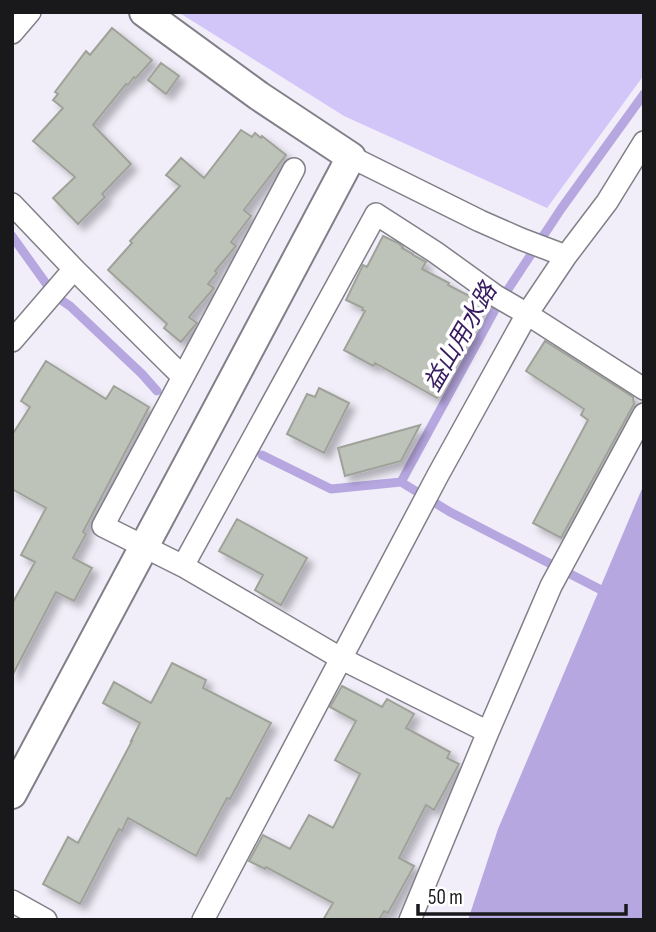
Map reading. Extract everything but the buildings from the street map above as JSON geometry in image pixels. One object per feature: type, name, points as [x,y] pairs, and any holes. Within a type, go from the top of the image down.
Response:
[{"type":"street","points":[[12,33],[30,12]]},
{"type":"street","points":[[144,12],[259,96],[351,157],[480,221],[558,253]]},
{"type":"street","points":[[203,920],[438,475],[512,305],[607,202],[644,142]]},
{"type":"street","points":[[12,794],[351,157]]},
{"type":"street","points":[[294,169],[103,526],[183,566],[342,659],[488,732]]},
{"type":"street","points":[[12,204],[69,276],[183,377]]},
{"type":"street","points":[[183,566],[376,214],[644,389]]},
{"type":"street","points":[[12,341],[69,276]]},
{"type":"street","points":[[410,920],[551,586],[644,414]]},
{"type":"street","points":[[12,901],[46,920]]},
{"type":"shaded area","points":[[178,12],[644,12],[644,75],[547,208],[344,116]]},
{"type":"shaded area","points":[[644,484],[644,920],[468,920],[498,829]]},
{"type":"waterway","name":"益山用水路","points":[[401,482],[497,306],[561,209],[644,94]]},
{"type":"waterway","name":"益山用水路","points":[[12,236],[55,296],[70,306],[157,391]]},
{"type":"waterway","name":"益山用水路","points":[[262,455],[331,489],[401,482]]},
{"type":"waterway","points":[[401,482],[450,512],[609,594]]}]
